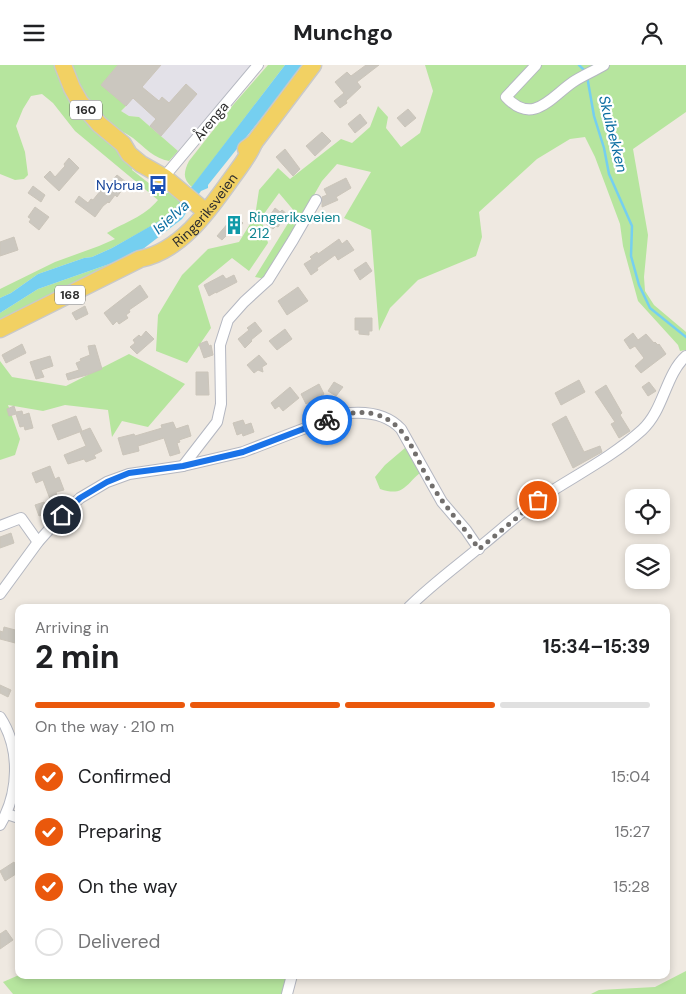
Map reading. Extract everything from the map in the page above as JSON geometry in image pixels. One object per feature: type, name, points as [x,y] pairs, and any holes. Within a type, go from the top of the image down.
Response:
[{"type":"main road","name":"160","points":[[63,65],[72,88],[88,113],[141,164],[164,177],[201,207]]},
{"type":"main road","name":"Ringeriksveien","points":[[0,329],[140,259],[151,257],[174,243],[194,226],[201,207],[249,156],[254,143],[313,65]]},
{"type":"street","name":"Årenga","points":[[164,177],[258,65]]},
{"type":"street","points":[[536,65],[506,97],[512,103],[526,109],[543,106],[584,76],[604,65]]},
{"type":"street","points":[[183,466],[217,422],[221,404],[220,345],[228,320],[268,280],[316,200]]},
{"type":"street","points":[[411,604],[432,585],[538,500],[610,455],[641,431],[651,421],[671,379],[682,359],[686,356]]},
{"type":"street","points":[[0,594],[38,542],[62,515],[80,498],[107,482],[129,473],[183,466],[243,452],[342,414],[356,412],[370,413],[383,417],[394,422],[401,429],[442,502],[466,530],[479,549]]},
{"type":"street","points":[[0,526],[22,518],[38,542]]},
{"type":"street","points":[[0,717],[5,725],[14,751],[15,778],[7,814],[0,825]]},
{"type":"street","points":[[7,814],[15,817]]},
{"type":"street","points":[[287,994],[291,979]]},
{"type":"shaded area","points":[[118,65],[251,65],[178,151],[139,117],[129,116],[121,111],[126,107],[101,85]]},
{"type":"green space","points":[[0,65],[56,65],[135,163],[132,170],[164,195],[169,192],[182,201],[171,215],[112,248],[92,257],[38,274],[11,293],[0,298],[0,289],[55,262],[115,239],[107,233],[147,211],[158,200],[75,131],[53,103],[42,94],[31,96],[16,126],[25,152],[28,175],[24,179],[15,180],[0,174]]},
{"type":"green space","points":[[71,65],[118,65],[101,85],[126,106],[121,111],[129,116],[139,117],[178,151],[169,161],[159,158],[103,118],[86,97]]},
{"type":"green space","points":[[268,65],[285,65],[192,187],[185,178],[189,161],[233,105]]},
{"type":"green space","points":[[425,65],[686,65],[686,112],[633,149],[648,235],[644,277],[645,291],[654,305],[686,332],[686,350],[680,351],[678,345],[638,301],[623,246],[620,224],[595,157],[585,137],[570,139],[537,159],[479,212],[482,237],[476,256],[418,280],[390,308],[379,331],[371,230],[344,218],[371,172],[337,164],[322,181],[266,279],[255,277],[295,212],[279,193],[261,218],[268,243],[249,271],[232,258],[198,286],[211,328],[187,363],[156,351],[158,315],[182,275],[208,249],[239,242],[255,216],[259,190],[278,168],[290,179],[341,139],[352,143],[370,127],[378,106],[388,117],[386,128],[401,147],[420,133],[433,91]]},
{"type":"green space","points":[[143,249],[122,262],[51,297],[49,295],[41,303],[0,323],[0,313],[38,289],[115,262]]},
{"type":"green space","points":[[129,354],[185,384],[148,427],[122,421],[112,437],[108,410],[65,405],[43,411],[8,405],[20,439],[15,455],[0,460],[0,361],[12,377],[66,386]]},
{"type":"green space","points":[[405,448],[421,472],[399,491],[394,492],[380,489],[375,477],[385,465]]},
{"type":"green space","points":[[686,971],[686,994],[591,994],[599,990],[655,987]]},
{"type":"green space","points":[[15,977],[15,979],[297,979],[290,994],[13,994],[3,982]]},
{"type":"water","name":"Isielva","points":[[285,65],[304,65],[208,185],[208,188],[201,191],[182,219],[143,249],[115,262],[38,289],[0,313],[0,298],[11,293],[38,274],[92,257],[112,248],[170,215]]},
{"type":"building","points":[[118,65],[161,65],[142,87],[159,101],[162,97],[169,103],[186,84],[197,94],[161,136],[150,126],[156,119],[133,98],[126,106],[101,85]]},
{"type":"building","points":[[366,65],[379,65],[357,82],[361,87],[340,108],[334,101],[344,93],[335,82],[347,72],[351,76]]},
{"type":"building","points":[[408,109],[416,118],[405,127],[397,118]]},
{"type":"building","points":[[360,114],[367,123],[355,133],[348,124]]},
{"type":"building","points":[[322,132],[331,141],[315,156],[306,146]]},
{"type":"building","points":[[285,149],[300,169],[293,176],[276,157]]},
{"type":"building","points":[[69,158],[79,168],[59,191],[44,177],[50,171],[55,177],[65,166],[64,164]]},
{"type":"building","points":[[117,175],[126,182],[124,187],[117,197],[115,195],[95,217],[75,202],[79,196],[88,203],[91,199],[93,200],[105,185],[107,186]]},
{"type":"building","points":[[346,178],[351,188],[336,197],[338,200],[322,207],[322,197],[327,195],[324,189]]},
{"type":"building","points":[[33,186],[45,195],[41,202],[28,193]]},
{"type":"building","points":[[35,207],[49,217],[39,230],[29,222],[31,219],[28,217]]},
{"type":"building","points":[[275,208],[287,214],[278,227],[276,226],[273,229],[265,223]]},
{"type":"building","name":"Ringeriksveien 212","points":[[235,215],[243,223],[233,234],[230,232],[222,240],[217,236]]},
{"type":"building","points":[[14,237],[18,250],[0,256],[0,242]]},
{"type":"building","points":[[339,239],[342,244],[347,240],[354,250],[338,260],[335,255],[317,268],[318,270],[311,275],[304,264],[312,259],[310,257],[317,252],[318,254]]},
{"type":"building","points":[[366,262],[372,271],[360,280],[354,270]]},
{"type":"building","points":[[223,275],[226,279],[234,275],[237,282],[209,296],[204,285]]},
{"type":"building","points":[[140,285],[148,297],[129,310],[130,312],[126,315],[128,318],[119,324],[117,321],[113,325],[104,313]]},
{"type":"building","points":[[298,287],[308,301],[287,315],[278,301]]},
{"type":"building","points":[[85,306],[88,314],[76,320],[72,313]]},
{"type":"building","points":[[355,318],[372,318],[372,331],[369,331],[369,335],[359,334],[359,330],[355,330]]},
{"type":"building","points":[[255,322],[262,331],[245,348],[238,339]]},
{"type":"building","points":[[285,329],[292,339],[277,350],[269,341]]},
{"type":"building","points":[[146,331],[154,339],[137,354],[130,347],[135,343],[133,340],[139,335],[141,337]]},
{"type":"building","points":[[633,333],[638,340],[646,334],[654,343],[659,344],[666,354],[641,373],[635,366],[644,358],[635,346],[630,349],[624,340]]},
{"type":"building","points":[[207,341],[209,346],[211,345],[213,355],[204,358],[199,344]]},
{"type":"building","points":[[22,344],[26,353],[6,363],[2,355]]},
{"type":"building","points":[[95,345],[102,369],[68,380],[66,374],[79,370],[76,363],[90,355],[88,346]]},
{"type":"building","points":[[259,355],[267,364],[262,367],[263,372],[258,370],[254,373],[247,365]]},
{"type":"building","points":[[50,356],[53,366],[41,370],[44,377],[36,379],[30,362]]},
{"type":"building","points":[[196,372],[208,372],[209,395],[196,395]]},
{"type":"building","points":[[579,380],[585,392],[561,405],[555,393]]},
{"type":"building","points":[[334,382],[343,387],[336,396],[328,391]]},
{"type":"building","points":[[649,382],[656,391],[648,396],[642,387]]},
{"type":"building","points":[[319,384],[324,394],[306,404],[301,394]]},
{"type":"building","points":[[606,385],[630,431],[619,438],[611,424],[615,422],[595,392]]},
{"type":"building","points":[[290,387],[299,398],[283,411],[279,406],[275,409],[271,403]]},
{"type":"building","points":[[14,406],[16,412],[22,411],[23,415],[29,413],[33,428],[25,430],[24,426],[20,427],[16,414],[9,416],[7,409]]},
{"type":"building","points":[[76,416],[82,431],[58,440],[52,425]]},
{"type":"building","points":[[566,416],[584,452],[600,446],[602,452],[573,468],[552,424]]},
{"type":"building","points":[[243,420],[245,425],[251,423],[254,432],[243,436],[242,433],[237,435],[233,423]]},
{"type":"building","points":[[173,422],[176,429],[188,425],[191,436],[179,440],[180,442],[177,443],[180,453],[170,456],[164,438],[138,446],[139,451],[123,455],[118,438],[134,434],[135,436],[162,428],[161,425]]},
{"type":"building","points":[[90,428],[102,451],[94,455],[96,458],[86,462],[84,459],[68,464],[64,455],[86,446],[80,432]]},
{"type":"building","points":[[50,466],[55,479],[59,477],[64,490],[56,492],[57,496],[50,499],[43,480],[36,483],[32,473]]},
{"type":"building","points":[[44,502],[48,513],[39,516],[35,505]]},
{"type":"building","points":[[11,533],[14,543],[0,548],[0,537]]},
{"type":"building","points":[[4,627],[15,630],[15,643],[0,639],[0,631],[3,632]]},
{"type":"building","points":[[0,685],[11,690],[8,697],[0,693]]},
{"type":"building","points":[[14,862],[15,875],[5,881],[0,871]]},
{"type":"building","points":[[6,930],[13,940],[0,949],[0,934]]},
{"type":"waterway","name":"Skuibekken","points":[[579,65],[585,71]]},
{"type":"waterway","name":"Skuibekken","points":[[587,76],[594,116],[604,148],[609,174],[632,226],[631,256],[639,285],[650,308],[686,337]]},
{"type":"way so far","points":[[327,420],[342,414],[356,412],[370,413],[394,422],[406,436],[442,502],[466,530],[479,549],[538,500]]},
{"type":"place","name":"Nybrua","points":[[158,185]]},
{"type":"place","name":"Ringeriksveien 212","points":[[234,225]]},
{"type":"route","points":[[62,515],[80,498],[107,482],[129,473],[183,466],[243,452],[327,420]]}]
